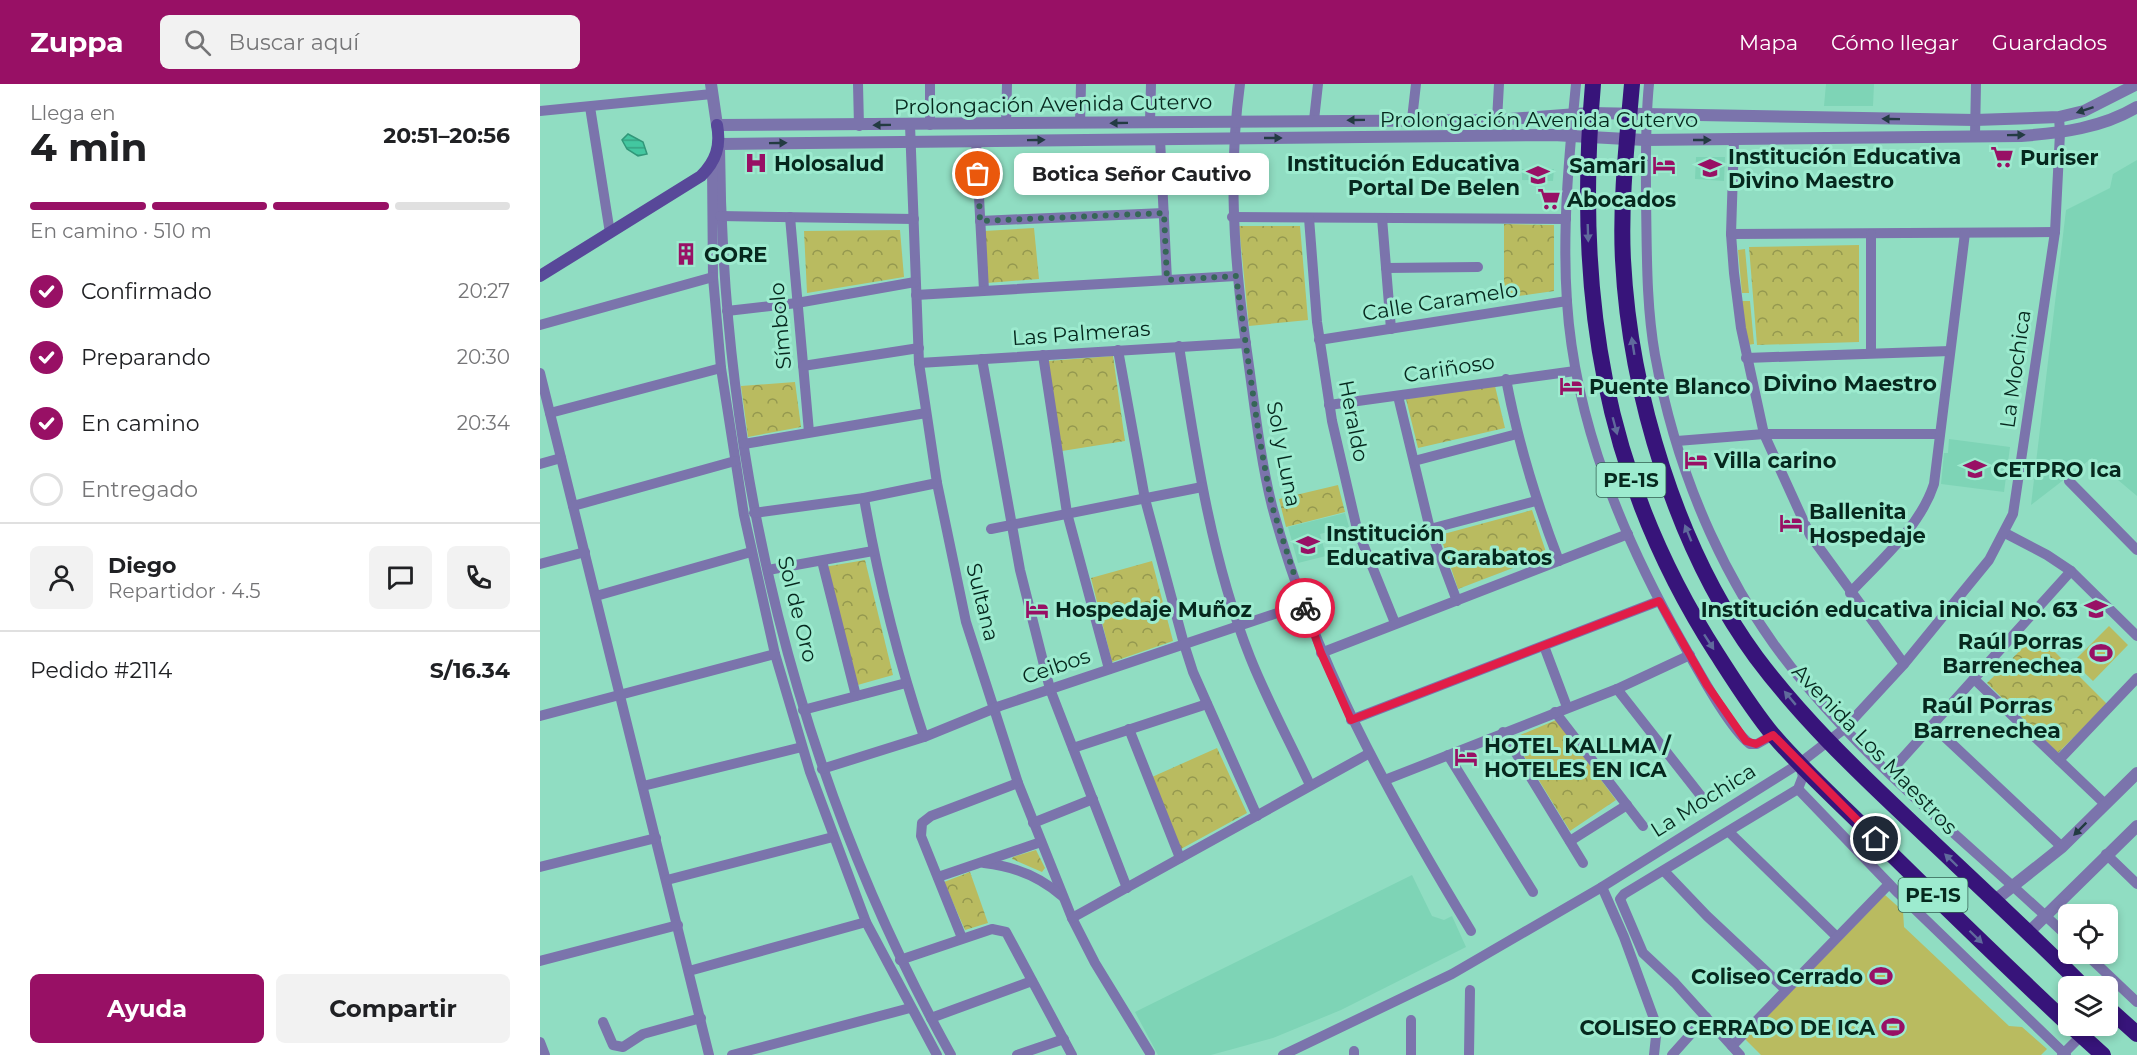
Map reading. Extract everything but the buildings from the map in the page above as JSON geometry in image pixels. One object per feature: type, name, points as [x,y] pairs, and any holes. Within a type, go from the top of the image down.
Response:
[{"type":"highway","name":"PE-1S","points":[[1593,84],[1587,215],[1592,298],[1603,377],[1624,460],[1647,523],[1683,598],[1723,664],[1773,735],[2058,1014]]},
{"type":"highway","name":"Avenida Los Maestros","points":[[1632,84],[1638,115],[1637,140],[1622,232],[1625,286],[1635,355],[1647,412],[1667,478],[1689,534],[1724,605],[1756,656],[1829,741],[2073,976]]},
{"type":"highway","points":[[2118,1017],[2137,1034]]},
{"type":"highway","name":"PE-1S","points":[[2081,1036],[2103,1055]]},
{"type":"main road","points":[[540,276],[691,184],[712,166],[720,144],[717,125]]},
{"type":"street","points":[[858,84],[859,126]]},
{"type":"street","points":[[930,84],[930,125]]},
{"type":"street","points":[[1006,84],[1006,124]]},
{"type":"street","points":[[1080,123],[1081,84]]},
{"type":"street","points":[[1150,122],[1151,84]]},
{"type":"street","name":"Sol y Luna","points":[[1240,84],[1232,217],[1236,276],[1272,506],[1321,653],[1351,720],[1417,842],[1471,931]]},
{"type":"street","points":[[1314,120],[1318,84]]},
{"type":"street","points":[[1412,119],[1416,84]]},
{"type":"street","points":[[1497,120],[1499,84]]},
{"type":"street","points":[[1576,84],[1566,219],[1567,301],[1575,371],[1596,453],[1628,534],[1659,601],[1707,685],[1746,741],[1756,744],[1773,735]]},
{"type":"street","points":[[1638,115],[1649,84]]},
{"type":"street","points":[[1975,135],[1976,84]]},
{"type":"street","name":"Prolongación Avenida Cutervo","points":[[717,125],[859,126],[1497,120],[1590,113],[1743,118],[1975,120],[2059,117],[2084,111],[2137,84]]},
{"type":"street","points":[[540,111],[590,107],[712,89],[717,125]]},
{"type":"street","points":[[2123,92],[2135,108]]},
{"type":"street","points":[[590,107],[610,233]]},
{"type":"street","name":"Prolongación Avenida Cutervo","points":[[720,144],[1236,138],[1571,137],[1734,140],[2061,133],[2091,126],[2135,108]]},
{"type":"street","name":"La Mochica","points":[[1283,1055],[1452,974],[1602,887],[1800,763],[1844,729],[1904,664],[1977,576],[2004,533],[2016,502],[2055,232],[2061,133],[2059,117]]},
{"type":"street","points":[[1748,139],[1753,127],[1743,118],[1733,122],[1731,234],[1746,358],[1764,434],[1810,535],[1850,593],[1904,664]]},
{"type":"street","name":"Sultana","points":[[910,125],[919,363],[937,483],[963,611],[1018,783],[1072,918],[1095,963],[1150,1053]]},
{"type":"street","points":[[1160,139],[1167,280]]},
{"type":"street","points":[[1637,140],[1655,355],[1677,441],[1698,505],[1753,614],[1780,654],[1844,729],[2058,927]]},
{"type":"street","points":[[976,141],[984,290]]},
{"type":"street","name":"Sol de Oro","points":[[720,144],[720,216],[727,311],[754,513],[803,710],[845,834],[900,960],[951,1055]]},
{"type":"street","points":[[712,166],[713,277],[722,368],[751,552],[775,654],[802,747],[866,922],[937,1055]]},
{"type":"street","points":[[980,221],[1164,213]]},
{"type":"street","points":[[720,216],[914,219]]},
{"type":"street","name":"Símbolo","points":[[790,217],[809,432]]},
{"type":"street","points":[[1232,217],[1566,219]]},
{"type":"street","name":"Heraldo","points":[[1309,218],[1319,340],[1329,405],[1358,529],[1395,623]]},
{"type":"street","points":[[1382,218],[1391,329]]},
{"type":"street","points":[[1731,234],[2055,232]]},
{"type":"street","points":[[1850,593],[1914,522],[1926,504],[1937,473],[1965,233]]},
{"type":"street","points":[[1870,353],[1871,234]]},
{"type":"street","points":[[1386,268],[1478,267]]},
{"type":"street","points":[[916,295],[1236,276]]},
{"type":"street","points":[[540,325],[713,277]]},
{"type":"street","points":[[727,311],[797,303],[915,282]]},
{"type":"street","name":"Calle Caramelo","points":[[1319,340],[1567,301]]},
{"type":"street","name":"Las Palmeras","points":[[919,363],[1246,343]]},
{"type":"street","points":[[1179,346],[1202,487],[1239,625],[1250,657],[1310,785]]},
{"type":"street","points":[[803,366],[918,348]]},
{"type":"street","points":[[1118,350],[1144,499],[1184,644],[1207,704],[1257,816]]},
{"type":"street","points":[[1746,358],[1950,351]]},
{"type":"street","points":[[1043,355],[1067,513],[1109,669]]},
{"type":"street","points":[[982,359],[1010,526],[1050,689],[1127,888]]},
{"type":"street","points":[[550,413],[722,368]]},
{"type":"street","name":"Cariñoso","points":[[1329,405],[1575,371]]},
{"type":"street","points":[[540,373],[709,1055]]},
{"type":"street","points":[[1506,380],[1517,434],[1536,501],[1559,561]]},
{"type":"street","points":[[1398,396],[1430,529],[1456,601]]},
{"type":"street","points":[[744,444],[926,413]]},
{"type":"street","points":[[1414,461],[1517,434]]},
{"type":"street","points":[[1677,441],[1764,434],[1940,434]]},
{"type":"street","points":[[540,464],[561,458]]},
{"type":"street","points":[[573,506],[735,461]]},
{"type":"street","points":[[2069,481],[2137,550]]},
{"type":"street","points":[[754,513],[864,498],[937,483]]},
{"type":"street","points":[[991,529],[1202,487]]},
{"type":"street","points":[[864,498],[873,551],[906,683],[924,738]]},
{"type":"street","points":[[1430,529],[1536,501]]},
{"type":"street","points":[[2004,533],[2048,555],[2071,571],[2137,636]]},
{"type":"street","points":[[1321,653],[1628,534]]},
{"type":"street","points":[[768,570],[873,551]]},
{"type":"street","points":[[540,564],[585,552]]},
{"type":"street","points":[[596,596],[751,552]]},
{"type":"street","points":[[822,561],[856,696]]},
{"type":"street","points":[[1890,772],[2071,571]]},
{"type":"street","points":[[1351,720],[1659,601]]},
{"type":"street","name":"Ceibos","points":[[822,769],[924,738],[1050,689],[1304,604]]},
{"type":"street","points":[[1544,645],[1567,707]]},
{"type":"street","points":[[540,716],[775,654]]},
{"type":"street","points":[[1384,780],[1617,689],[1690,655]]},
{"type":"street","points":[[2059,760],[2137,678]]},
{"type":"street","points":[[1974,680],[2105,804]]},
{"type":"street","points":[[803,710],[906,683]]},
{"type":"street","points":[[1617,689],[1701,796]]},
{"type":"street","points":[[1073,748],[1207,704]]},
{"type":"street","points":[[1555,712],[1643,826]]},
{"type":"street","points":[[1933,726],[2062,847]]},
{"type":"street","points":[[1129,729],[1180,858]]},
{"type":"street","points":[[1503,732],[1583,863]]},
{"type":"street","points":[[643,786],[802,747]]},
{"type":"street","points":[[1072,918],[1368,754]]},
{"type":"street","points":[[1448,755],[1533,892]]},
{"type":"street","points":[[1740,1055],[1643,953],[1620,899],[1798,789],[1803,776],[1800,763]]},
{"type":"street","points":[[1994,901],[2062,847],[2137,773]]},
{"type":"street","points":[[962,938],[921,836],[922,823],[931,816],[1018,783]]},
{"type":"street","points":[[1798,789],[1889,884],[2064,1054],[2070,1036]]},
{"type":"street","points":[[1033,823],[1093,799]]},
{"type":"street","points":[[1570,841],[1627,805]]},
{"type":"street","points":[[2029,932],[2137,826]]},
{"type":"street","points":[[1729,832],[1836,936]]},
{"type":"street","points":[[667,880],[833,837]]},
{"type":"street","points":[[540,867],[656,838]]},
{"type":"street","points":[[938,878],[1041,842]]},
{"type":"street","points":[[2106,854],[2137,884]]},
{"type":"street","points":[[980,862],[1000,864],[1024,872],[1043,882],[1064,898]]},
{"type":"street","points":[[1665,871],[1707,916],[1785,989]]},
{"type":"street","points":[[1732,1046],[1836,936],[1889,884]]},
{"type":"street","points":[[1602,887],[1632,958],[1657,1027],[1654,1055]]},
{"type":"street","points":[[690,971],[866,922]]},
{"type":"street","points":[[540,961],[678,925]]},
{"type":"street","points":[[900,960],[992,928],[1006,932],[1072,1055]]},
{"type":"street","points":[[1632,958],[1643,953]]},
{"type":"street","points":[[2097,964],[2137,1002]]},
{"type":"street","points":[[931,1018],[1032,981]]},
{"type":"street","points":[[1469,1055],[1470,990]]},
{"type":"street","points":[[732,1055],[910,1008]]},
{"type":"street","points":[[1672,1055],[1706,1017]]},
{"type":"street","points":[[603,1022],[613,1045],[623,1047],[643,1034],[701,1018]]},
{"type":"street","points":[[1411,1020],[1411,1055]]},
{"type":"street","points":[[1017,1055],[1064,1039]]},
{"type":"street","points":[[540,1042],[545,1055]]},
{"type":"shaded area","points":[[1826,84],[1874,84],[1873,106],[1824,106]]},
{"type":"shaded area","points":[[628,134],[643,142],[647,154],[638,156],[627,149],[622,140]]},
{"type":"shaded area","name":"Institución Educativa Divino Maestro","points":[[1696,157],[1725,157],[1724,181],[1695,179]]},
{"type":"shaded area","points":[[2137,160],[2137,496],[2092,458],[2031,505],[2066,210],[2110,188],[2113,174]]},
{"type":"shaded area","name":"Institución Educativa Portal De Belen","points":[[1522,169],[1554,169],[1553,181],[1522,180]]},
{"type":"shaded area","name":"CETPRO Ica","points":[[1949,439],[2010,447],[2004,492],[1941,484],[1944,453],[1948,453]]},
{"type":"shaded area","name":"Institución Educativa Garabatos","points":[[1345,513],[1349,527],[1320,534],[1326,556],[1298,563],[1288,527]]},
{"type":"shaded area","points":[[1412,875],[1432,916],[1444,920],[1452,916],[1466,947],[1341,1010],[1273,1038],[1211,1055],[1158,1055],[1135,1012]]},
{"type":"green space","points":[[1504,224],[1554,225],[1554,291],[1504,298]]},
{"type":"green space","points":[[1239,226],[1300,226],[1308,320],[1249,326]]},
{"type":"green space","points":[[1034,228],[1039,279],[987,283],[984,231]]},
{"type":"green space","points":[[900,230],[904,277],[807,293],[804,231]]},
{"type":"green space","points":[[1859,245],[1859,342],[1757,345],[1749,247]]},
{"type":"green space","points":[[1745,249],[1749,293],[1742,293],[1738,250]]},
{"type":"green space","points":[[1742,301],[1750,301],[1754,344],[1747,345]]},
{"type":"green space","points":[[1113,356],[1125,441],[1062,451],[1048,361]]},
{"type":"green space","points":[[795,382],[801,427],[748,437],[741,386]]},
{"type":"green space","points":[[1495,386],[1505,428],[1418,448],[1406,399]]},
{"type":"green space","points":[[1338,485],[1345,512],[1286,527],[1279,499]]},
{"type":"green space","points":[[1532,510],[1547,555],[1458,589],[1440,535]]},
{"type":"green space","points":[[865,560],[893,675],[854,686],[824,567]]},
{"type":"green space","points":[[1152,561],[1173,641],[1112,662],[1091,578]]},
{"type":"green space","name":"Raúl Porras Barrenechea","points":[[2109,626],[2128,645],[2093,681],[2073,662]]},
{"type":"green space","name":"Raúl Porras Barrenechea","points":[[2037,634],[2107,704],[2058,753],[1987,683]]},
{"type":"green space","points":[[1556,720],[1616,800],[1570,831],[1513,738]]},
{"type":"green space","points":[[1217,748],[1247,813],[1181,849],[1152,777]]},
{"type":"green space","points":[[1036,850],[1045,868],[1042,872],[1012,859],[1013,857]]},
{"type":"green space","points":[[970,872],[988,923],[965,930],[944,882]]},
{"type":"green space","name":"Coliseo Cerrado","points":[[1885,895],[1903,911],[1904,927],[2009,1026],[2022,1027],[2047,1049],[2041,1055],[1761,1055],[1745,1039]]},
{"type":"way so far","points":[[978,174],[980,221],[1164,213],[1167,280],[1236,276],[1259,436],[1272,506],[1305,608]]},
{"type":"place","name":"Puriser","points":[[2002,157]]},
{"type":"place","name":"Holosalud","points":[[756,163]]},
{"type":"place","name":"Samari","points":[[1664,165]]},
{"type":"place","name":"Institución Educativa Divino Maestro","points":[[1710,168]]},
{"type":"place","name":"Botica Señor Cautivo","points":[[978,174]]},
{"type":"place","name":"Institución Educativa Portal De Belen","points":[[1538,175]]},
{"type":"place","name":"Abocados","points":[[1549,199]]},
{"type":"place","name":"GORE","points":[[686,254]]},
{"type":"place","name":"Puente Blanco","points":[[1571,386]]},
{"type":"place","name":"Villa carino","points":[[1696,460]]},
{"type":"place","name":"CETPRO Ica","points":[[1975,469]]},
{"type":"place","name":"Ballenita Hospedaje","points":[[1791,523]]},
{"type":"place","name":"Institución Educativa Garabatos","points":[[1308,545]]},
{"type":"place","name":"Hospedaje Muñoz","points":[[1037,609]]},
{"type":"place","name":"Institución educativa inicial No. 63","points":[[2096,609]]},
{"type":"place","name":"Raúl Porras Barrenechea","points":[[2101,653]]},
{"type":"place","name":"HOTEL KALLMA / HOTELES EN ICA","points":[[1466,757]]},
{"type":"place","name":"Coliseo Cerrado","points":[[1881,976]]},
{"type":"place","name":"COLISEO CERRADO DE ICA","points":[[1893,1027]]},
{"type":"district","name":"Divino Maestro","points":[[1850,383]]},
{"type":"district","name":"Raúl Porras Barrenechea","points":[[1987,718]]},
{"type":"route","points":[[1305,608],[1321,653],[1351,720],[1659,601],[1707,685],[1746,741],[1756,744],[1773,735],[1876,839]]}]
